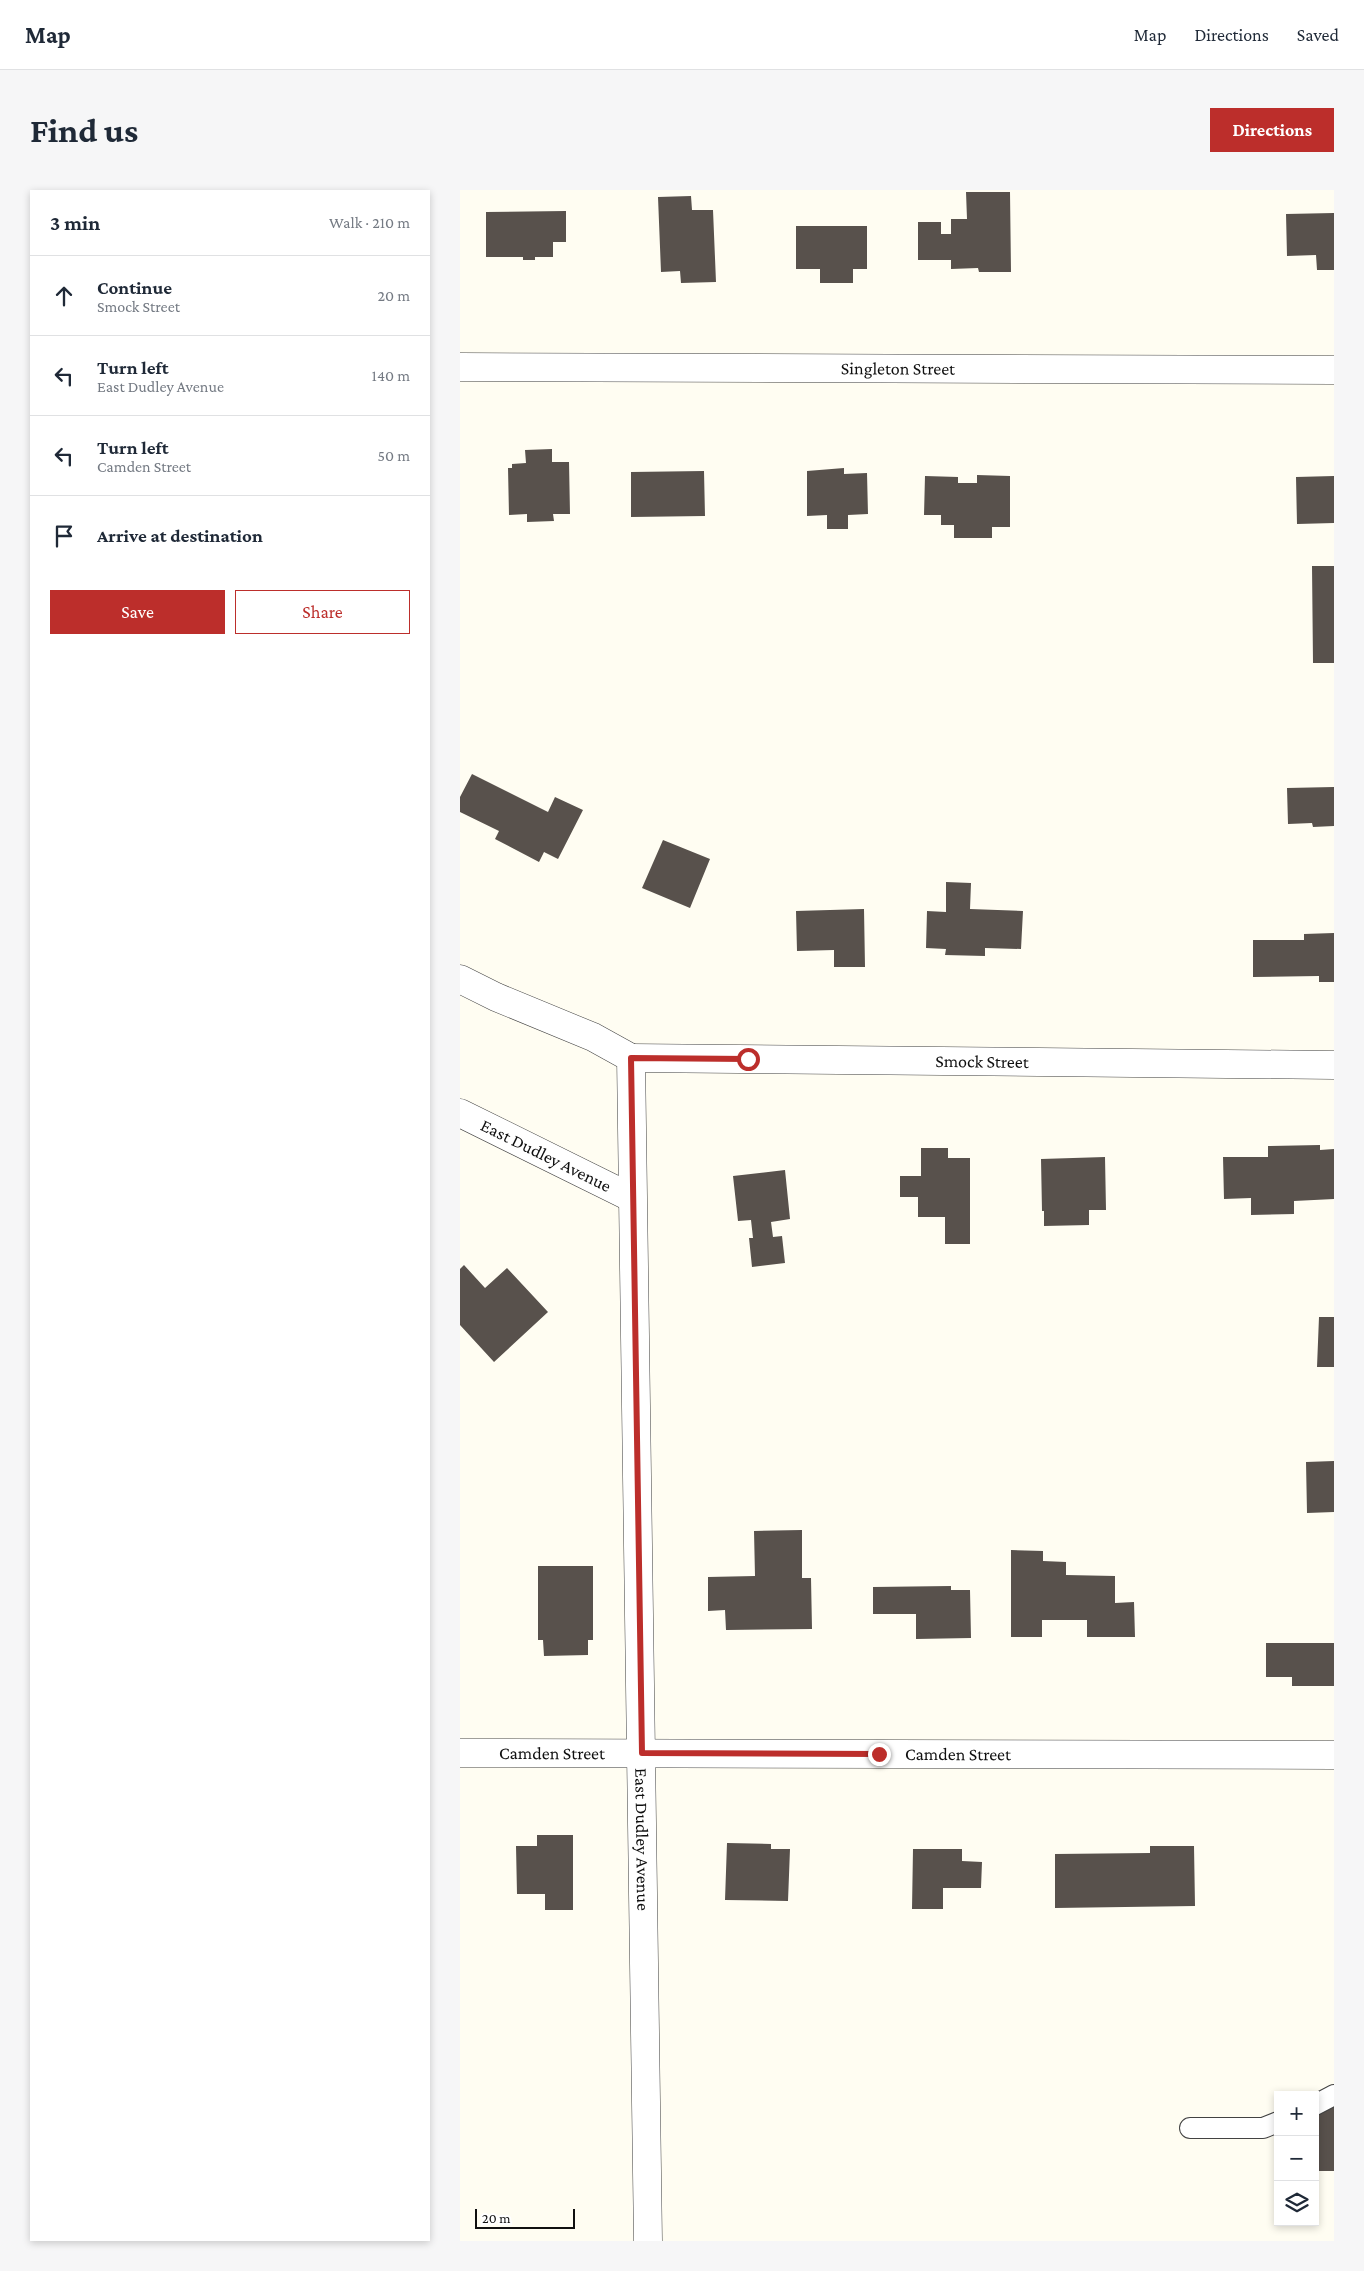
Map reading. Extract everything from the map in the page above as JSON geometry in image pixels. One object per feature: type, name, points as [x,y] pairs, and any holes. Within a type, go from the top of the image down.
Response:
[{"type":"street","name":"Singleton Street","points":[[460,367],[1334,370]]},
{"type":"street","points":[[460,979],[496,997],[593,1037],[631,1058]]},
{"type":"street","name":"Smock Street","points":[[631,1058],[1334,1065]]},
{"type":"street","name":"East Dudley Avenue","points":[[631,1058],[648,2241]]},
{"type":"street","name":"East Dudley Avenue","points":[[460,1113],[632,1198]]},
{"type":"street","name":"Camden Street","points":[[460,1753],[1334,1755]]},
{"type":"lane","points":[[1319,2103],[1334,2095]]},
{"type":"lane","points":[[1190,2128],[1263,2128],[1274,2124]]},
{"type":"building","points":[[966,192],[1010,192],[1011,272],[979,272],[978,268],[951,269],[951,260],[918,260],[918,222],[941,222],[941,234],[951,234],[951,219],[967,219]]},
{"type":"building","points":[[691,196],[692,210],[713,210],[716,282],[681,283],[680,271],[661,272],[658,197]]},
{"type":"building","points":[[566,211],[566,242],[553,242],[553,257],[535,257],[535,260],[523,260],[523,257],[486,257],[486,212]]},
{"type":"building","points":[[1334,213],[1334,270],[1317,270],[1316,255],[1287,256],[1286,214]]},
{"type":"building","points":[[796,226],[867,226],[867,269],[853,269],[853,283],[820,283],[820,269],[796,269]]},
{"type":"building","points":[[552,449],[552,462],[569,462],[570,514],[553,514],[554,521],[527,522],[527,514],[509,515],[508,468],[512,468],[512,464],[526,463],[525,450]]},
{"type":"building","points":[[844,468],[844,474],[867,473],[868,514],[848,515],[848,529],[827,529],[827,515],[807,516],[807,471]]},
{"type":"building","points":[[704,471],[705,516],[631,517],[631,472]]},
{"type":"building","points":[[977,475],[1010,476],[1010,527],[992,527],[992,538],[954,538],[954,525],[941,525],[941,515],[924,515],[925,476],[958,477],[958,483],[977,483]]},
{"type":"building","points":[[1334,476],[1334,523],[1297,524],[1296,477]]},
{"type":"building","points":[[1312,566],[1334,566],[1334,663],[1313,663]]},
{"type":"building","points":[[472,774],[548,812],[555,797],[583,810],[558,859],[544,852],[539,862],[495,839],[499,831],[460,812],[460,797]]},
{"type":"building","points":[[1334,787],[1334,826],[1313,827],[1312,823],[1288,824],[1287,788]]},
{"type":"building","points":[[663,840],[710,859],[690,908],[642,888]]},
{"type":"building","points":[[946,882],[971,883],[970,909],[1023,911],[1021,949],[985,948],[985,956],[945,955],[946,949],[926,948],[927,911],[946,912]]},
{"type":"building","points":[[864,909],[865,967],[834,967],[834,950],[797,951],[796,911]]},
{"type":"building","points":[[1334,933],[1334,982],[1319,982],[1319,976],[1253,977],[1253,940],[1304,940],[1304,934]]},
{"type":"building","points":[[1320,1145],[1320,1150],[1334,1149],[1334,1199],[1294,1201],[1294,1214],[1251,1215],[1251,1198],[1224,1199],[1223,1157],[1268,1157],[1268,1146]]},
{"type":"building","points":[[921,1148],[948,1148],[948,1158],[970,1158],[970,1244],[945,1244],[945,1217],[918,1217],[918,1197],[900,1197],[900,1176],[921,1176]]},
{"type":"building","points":[[1105,1157],[1106,1210],[1089,1210],[1089,1225],[1044,1226],[1041,1159]]},
{"type":"building","points":[[785,1170],[790,1219],[771,1222],[773,1237],[782,1236],[785,1263],[752,1267],[749,1238],[753,1238],[751,1220],[738,1221],[733,1176]]},
{"type":"building","points":[[464,1265],[485,1288],[507,1268],[548,1312],[494,1362],[460,1325],[460,1269]]},
{"type":"building","points":[[1319,1317],[1334,1317],[1334,1367],[1317,1367]]},
{"type":"building","points":[[1334,1461],[1334,1512],[1307,1513],[1306,1462]]},
{"type":"building","points":[[802,1530],[802,1578],[811,1578],[812,1629],[726,1630],[725,1610],[708,1611],[708,1577],[755,1576],[754,1531]]},
{"type":"building","points":[[1011,1550],[1043,1551],[1043,1561],[1066,1562],[1066,1575],[1115,1576],[1115,1603],[1134,1602],[1135,1637],[1087,1637],[1087,1620],[1042,1620],[1042,1637],[1011,1637]]},
{"type":"building","points":[[538,1566],[593,1566],[593,1640],[588,1640],[588,1655],[544,1656],[543,1640],[538,1640]]},
{"type":"building","points":[[951,1586],[951,1590],[970,1590],[971,1638],[916,1639],[916,1614],[873,1614],[873,1587]]},
{"type":"building","points":[[1266,1643],[1334,1643],[1334,1686],[1292,1686],[1292,1677],[1266,1677]]},
{"type":"building","points":[[537,1835],[573,1835],[573,1910],[545,1910],[545,1894],[517,1894],[516,1846],[537,1846]]},
{"type":"building","points":[[727,1843],[771,1844],[771,1849],[790,1849],[788,1901],[725,1900]]},
{"type":"building","points":[[1150,1846],[1194,1846],[1195,1906],[1055,1908],[1055,1854],[1150,1853]]},
{"type":"building","points":[[913,1849],[962,1849],[962,1861],[982,1862],[981,1888],[943,1888],[943,1909],[912,1909]]},
{"type":"building","points":[[1319,2105],[1334,2105],[1334,2171],[1319,2171]]},
{"type":"route","points":[[748,1059],[631,1058],[642,1753],[879,1754]]}]
